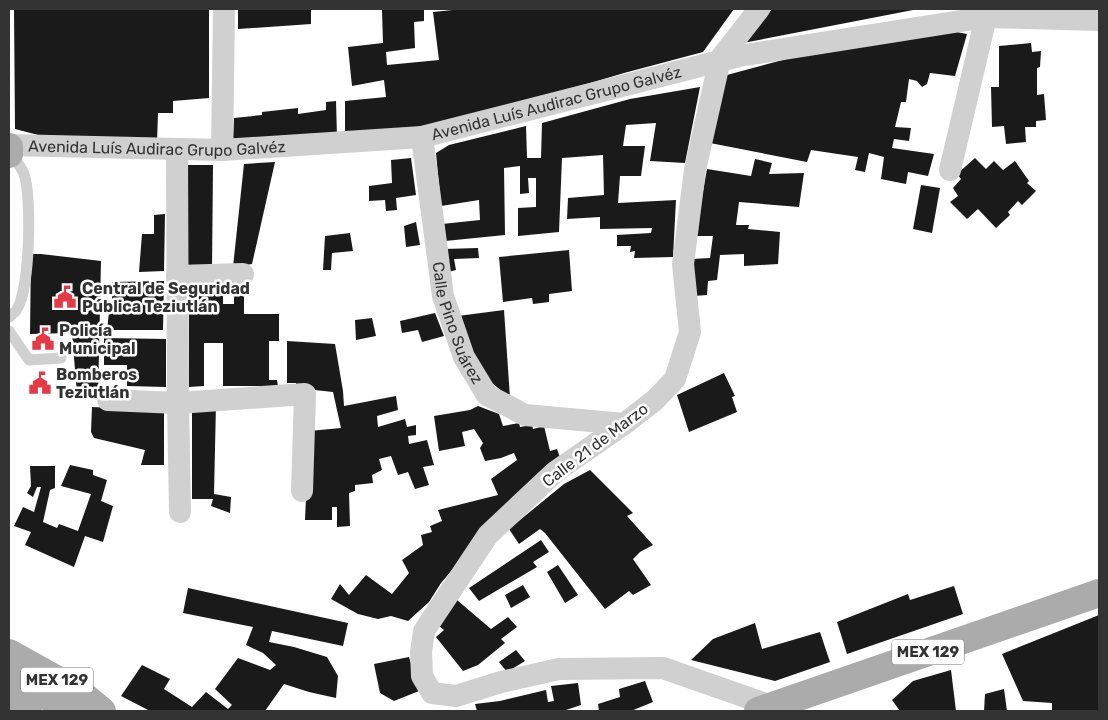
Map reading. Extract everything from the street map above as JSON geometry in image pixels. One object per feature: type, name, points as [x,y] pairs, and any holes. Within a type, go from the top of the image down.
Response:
[{"type":"main road","name":"MEX 129","points":[[773,710],[1099,593]]},
{"type":"main road","name":"MEX 129","points":[[810,711],[913,677],[1099,609]]},
{"type":"main road","name":"MEX 129","points":[[9,653],[79,692],[102,711]]},
{"type":"main road","name":"MEX 129","points":[[9,675],[74,711]]},
{"type":"main road","name":"MEX 129","points":[[9,698],[28,711]]},
{"type":"street","points":[[222,150],[224,9]]},
{"type":"street","points":[[720,60],[758,9]]},
{"type":"street","points":[[1042,9],[1068,18]]},
{"type":"street","points":[[950,170],[986,17]]},
{"type":"street","name":"Avenida Luís Audirac Grupo Galvéz","points":[[9,149],[222,150],[422,137],[720,60],[986,17],[1099,20]]},
{"type":"street","name":"Calle 21 de Marzo","points":[[720,60],[696,170],[682,264],[690,332],[675,378],[655,400],[555,472],[488,535],[424,631],[421,652],[422,676],[432,693],[456,696],[501,682],[559,669],[663,668],[773,710]]},
{"type":"street","name":"Calle Pino Suárez","points":[[422,137],[443,296],[464,357],[487,395],[525,415],[624,424]]},
{"type":"street","points":[[177,149],[180,512]]},
{"type":"street","points":[[177,276],[243,274]]},
{"type":"street","points":[[108,400],[178,403],[305,394],[302,491]]},
{"type":"lane","points":[[9,149],[23,173],[27,190],[28,241],[27,278],[18,309],[9,317]]},
{"type":"lane","points":[[9,331],[29,360],[61,358]]},
{"type":"building","points":[[14,9],[209,9],[209,98],[173,101],[173,113],[158,113],[157,143],[50,138],[15,129]]},
{"type":"building","points":[[238,9],[311,9],[311,24],[238,29]]},
{"type":"building","points":[[424,9],[424,21],[414,22],[415,48],[386,52],[387,65],[439,60],[433,12],[462,9],[734,9],[703,52],[624,73],[449,125],[345,138],[345,101],[386,97],[384,80],[352,86],[348,47],[383,43],[382,10]]},
{"type":"building","points":[[772,9],[913,9],[913,10],[743,43]]},
{"type":"building","points":[[941,29],[967,34],[955,76],[930,73],[927,84],[922,87],[917,81],[909,79],[906,102],[901,102],[895,127],[911,128],[909,141],[894,139],[892,148],[934,154],[928,176],[908,172],[906,184],[881,179],[884,157],[869,153],[865,172],[855,170],[858,157],[811,150],[807,162],[710,143],[727,75],[824,49]]},
{"type":"building","points":[[1031,43],[1032,52],[1041,51],[1040,67],[1037,68],[1037,95],[1044,94],[1046,120],[1036,121],[1036,127],[1025,127],[1026,142],[1006,144],[1004,126],[992,127],[991,87],[999,87],[999,46]]},
{"type":"building","points":[[700,87],[685,163],[650,161],[656,123],[626,125],[623,146],[645,146],[641,176],[620,176],[618,203],[676,200],[673,257],[634,258],[635,251],[630,252],[631,246],[617,246],[617,235],[651,233],[652,228],[600,229],[600,217],[567,219],[568,198],[604,195],[603,155],[562,158],[559,232],[518,236],[518,208],[536,207],[536,178],[528,178],[529,193],[520,194],[520,166],[504,168],[505,235],[445,241],[442,224],[480,220],[479,200],[441,206],[436,153],[449,145],[526,126],[527,158],[541,158],[542,123],[630,99]]},
{"type":"building","points":[[336,101],[337,137],[233,145],[234,118],[262,115],[262,112],[298,108],[298,114],[326,110],[326,102]]},
{"type":"building","points":[[411,158],[416,195],[396,198],[397,210],[386,211],[385,200],[369,201],[369,186],[392,183],[391,160]]},
{"type":"building","points":[[975,158],[986,169],[994,161],[1003,170],[1015,161],[1029,181],[1027,183],[1036,191],[1022,205],[1018,201],[1008,212],[1010,215],[996,228],[978,209],[967,219],[950,202],[958,196],[953,188],[961,179],[957,174]]},
{"type":"building","points":[[755,159],[772,163],[769,174],[804,173],[799,207],[739,202],[736,225],[749,225],[748,229],[780,232],[778,264],[744,266],[744,254],[720,255],[717,280],[708,281],[707,295],[694,296],[692,259],[710,258],[713,236],[695,236],[707,169],[751,176]]},
{"type":"building","points":[[275,162],[252,264],[233,267],[244,164]]},
{"type":"building","points":[[186,165],[213,165],[212,269],[187,271]]},
{"type":"building","points":[[921,185],[940,188],[932,233],[913,229]]},
{"type":"building","points":[[165,214],[164,271],[139,272],[142,234],[154,234],[154,215]]},
{"type":"building","points":[[416,222],[420,245],[406,247],[404,226]]},
{"type":"building","points":[[350,233],[353,251],[332,253],[331,270],[323,270],[325,236]]},
{"type":"building","points":[[478,248],[479,258],[454,259],[456,270],[448,272],[444,249]]},
{"type":"building","points":[[569,250],[572,291],[549,294],[549,302],[533,304],[532,298],[503,302],[499,257]]},
{"type":"building","name":"Central de Seguridad Pública Teziutlán","points":[[31,254],[101,261],[98,398],[77,394],[72,333],[30,334]]},
{"type":"building","points":[[164,281],[163,330],[107,330],[109,312],[117,313],[118,299],[112,299],[112,282]]},
{"type":"building","points":[[210,285],[223,285],[223,304],[234,304],[234,289],[244,289],[244,314],[279,314],[279,341],[269,341],[269,380],[277,380],[278,386],[223,386],[223,343],[204,343],[204,386],[189,387],[189,291],[210,291]]},
{"type":"building","points":[[504,310],[510,398],[492,383],[475,363],[458,316]]},
{"type":"building","points":[[435,313],[444,336],[422,342],[418,330],[402,333],[400,321]]},
{"type":"building","points":[[372,318],[376,336],[356,340],[355,320]]},
{"type":"building","points":[[104,338],[166,339],[166,387],[127,386],[127,365],[104,365]]},
{"type":"building","points":[[287,341],[335,344],[344,406],[396,396],[398,410],[377,416],[378,427],[405,419],[407,427],[416,425],[416,435],[408,436],[409,444],[427,440],[434,465],[423,467],[429,485],[415,489],[408,472],[398,475],[391,456],[379,459],[382,470],[372,475],[373,483],[355,485],[355,491],[349,493],[350,526],[337,527],[337,507],[332,507],[332,520],[305,520],[309,431],[341,428],[333,392],[296,388],[296,383],[287,383]]},
{"type":"building","points":[[724,373],[735,396],[732,397],[737,412],[689,432],[677,395]]},
{"type":"building","points":[[216,403],[214,494],[231,497],[230,513],[211,506],[213,499],[192,499],[192,404]]},
{"type":"building","points":[[478,406],[499,414],[503,426],[519,423],[520,427],[532,425],[533,429],[544,426],[550,451],[557,449],[563,466],[474,544],[441,583],[429,602],[408,621],[391,616],[378,619],[358,614],[331,599],[340,584],[349,595],[366,575],[392,594],[409,573],[402,560],[423,545],[421,535],[432,532],[430,526],[442,521],[438,510],[498,495],[491,479],[517,460],[514,453],[485,461],[480,448],[483,443],[474,429],[462,432],[465,446],[439,451],[434,416],[470,410]]},
{"type":"building","points":[[92,407],[164,410],[164,465],[141,465],[145,450],[94,438],[91,432]]},
{"type":"building","points":[[70,465],[93,470],[93,475],[107,480],[101,501],[113,506],[103,542],[85,536],[74,567],[25,545],[31,532],[14,526],[23,507],[34,512],[41,487],[37,487],[33,497],[27,493],[31,486],[30,466],[55,466],[55,488],[50,490],[43,522],[57,528],[59,524],[78,531],[91,494],[61,486]]},
{"type":"building","points":[[590,470],[633,513],[627,516],[653,545],[640,552],[633,559],[651,585],[633,595],[629,591],[605,609],[545,533],[540,529],[519,544],[509,529],[564,484]]},
{"type":"building","points":[[541,540],[549,552],[533,562],[537,567],[479,601],[469,588]]},
{"type":"building","points":[[558,565],[578,595],[565,603],[547,572]]},
{"type":"building","points":[[523,585],[530,597],[511,608],[505,595]]},
{"type":"building","points":[[954,586],[963,614],[847,654],[837,622],[908,594],[910,600]]},
{"type":"building","points":[[188,588],[348,623],[343,646],[272,631],[269,642],[327,657],[338,676],[336,698],[284,684],[265,711],[150,711],[121,696],[142,665],[170,679],[164,689],[192,707],[206,692],[228,709],[232,705],[215,689],[238,658],[270,670],[276,665],[263,653],[246,645],[253,627],[183,613]]},
{"type":"building","points":[[457,600],[491,629],[508,617],[517,627],[501,639],[505,643],[478,665],[463,671],[436,637],[444,630],[439,626]]},
{"type":"building","points":[[1099,615],[1099,711],[1052,711],[1052,703],[1023,701],[1002,654]]},
{"type":"building","points":[[755,623],[762,649],[820,632],[830,662],[775,681],[691,660],[713,639]]},
{"type":"building","points":[[516,650],[525,661],[507,672],[499,662]]},
{"type":"building","points":[[409,657],[419,691],[394,701],[380,693],[374,664]]},
{"type":"building","points":[[951,670],[956,711],[900,711],[892,700],[913,681]]},
{"type":"building","points":[[645,681],[653,702],[631,711],[599,711],[598,704],[620,697],[619,689]]},
{"type":"building","points":[[578,683],[581,705],[563,711],[477,711],[475,704],[500,701],[546,690],[548,702],[554,701],[551,686]]},
{"type":"building","points":[[1004,689],[1007,711],[984,711],[985,694]]},
{"type":"place","name":"Central de Seguridad Pública Teziutlán","points":[[65,297]]},
{"type":"place","name":"Policía Municipal","points":[[43,339]]},
{"type":"place","name":"Bomberos Teziutlán","points":[[40,383]]}]
